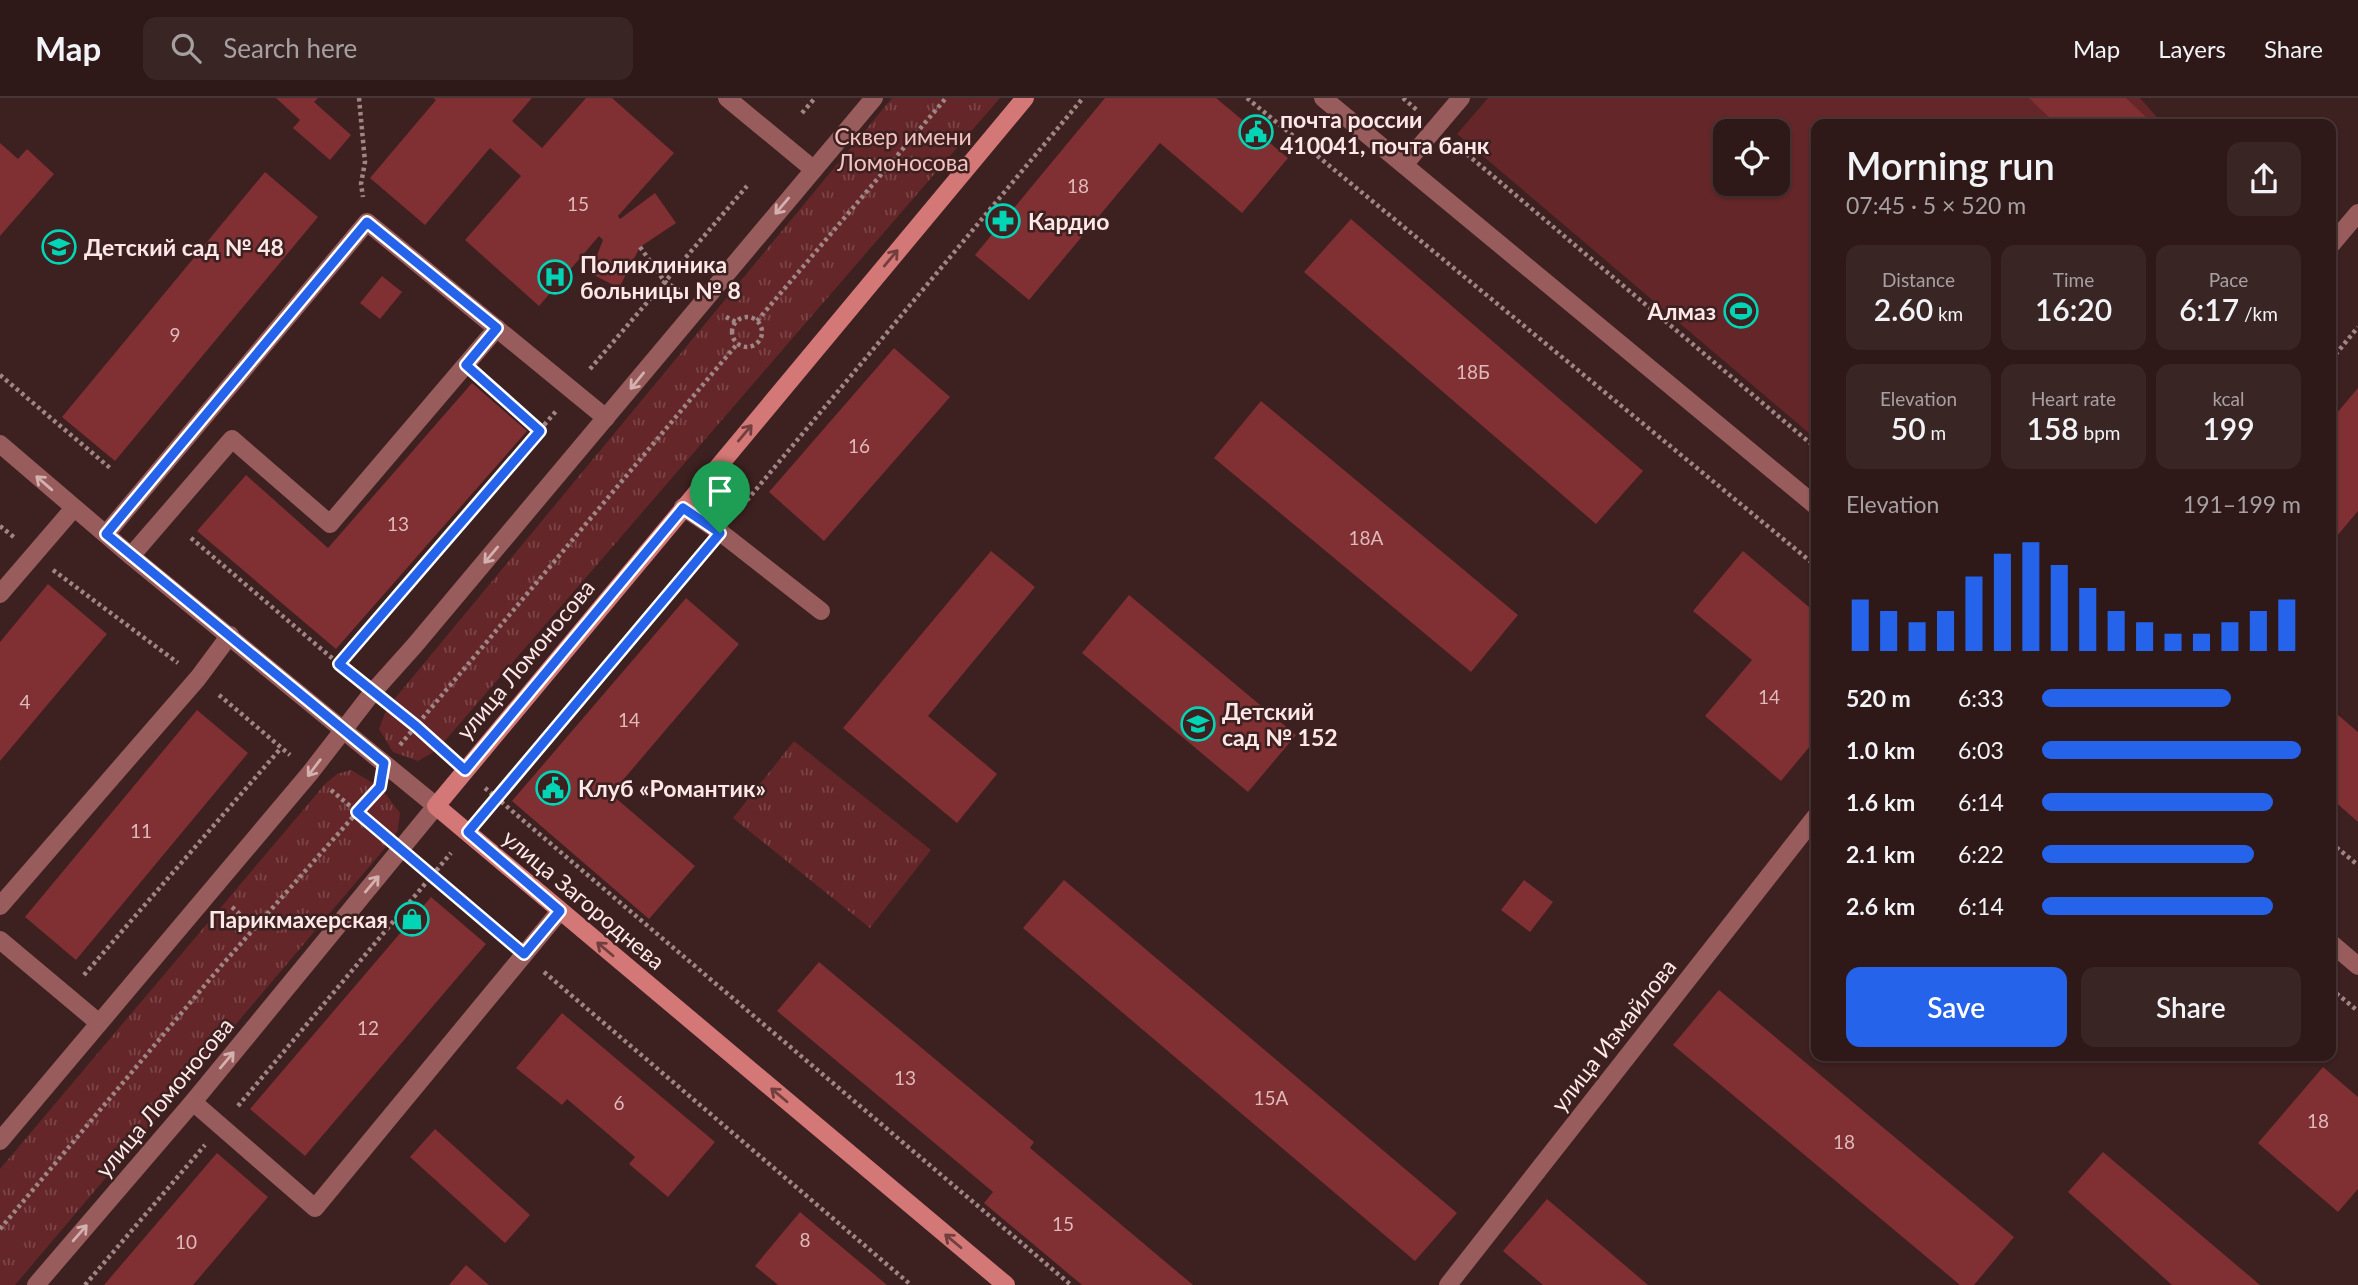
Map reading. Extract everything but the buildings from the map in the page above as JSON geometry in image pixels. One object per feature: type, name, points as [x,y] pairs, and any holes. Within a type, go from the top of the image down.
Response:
[{"type":"street","points":[[727,98],[813,169]]},
{"type":"street","points":[[0,1141],[310,773],[372,693],[874,98]]},
{"type":"street","name":"улица Ломоносова","points":[[36,1285],[192,1102],[1025,98]]},
{"type":"street","points":[[1323,98],[1811,502]]},
{"type":"street","points":[[1404,165],[1461,98]]},
{"type":"street","points":[[2336,239],[2358,213]]},
{"type":"street","points":[[106,534],[367,222],[606,418]]},
{"type":"street","points":[[131,556],[232,439],[330,524],[497,328]]},
{"type":"street","name":"улица Загороднева","points":[[0,444],[131,556],[468,832],[1006,1285]]},
{"type":"street","points":[[0,594],[74,508]]},
{"type":"street","points":[[683,508],[821,611]]},
{"type":"street","points":[[0,906],[198,678],[230,635]]},
{"type":"street","name":"улица Измайлова","points":[[1448,1285],[1811,822]]},
{"type":"street","points":[[192,1102],[315,1208],[560,911]]},
{"type":"street","points":[[0,940],[99,1024]]},
{"type":"street","points":[[2336,947],[2358,966]]},
{"type":"path","points":[[359,98],[366,162],[361,184]]},
{"type":"path","points":[[802,113],[815,98]]},
{"type":"path","points":[[757,321],[946,98]]},
{"type":"path","points":[[85,1285],[221,1127],[1083,98]]},
{"type":"path","points":[[1247,98],[1811,562]]},
{"type":"path","points":[[1403,98],[1811,444]]},
{"type":"path","points":[[584,375],[747,186]]},
{"type":"path","points":[[640,247],[665,282]]},
{"type":"path","points":[[746,317],[757,321],[762,331],[759,341],[749,347],[738,343],[733,333],[736,322],[746,317]]},
{"type":"path","points":[[2336,354],[2358,327]]},
{"type":"path","points":[[0,1229],[221,966],[380,787],[384,763],[738,343]]},
{"type":"path","points":[[466,365],[540,431]]},
{"type":"path","points":[[0,375],[110,468]]},
{"type":"path","points":[[339,664],[560,407]]},
{"type":"path","points":[[0,526],[15,538]]},
{"type":"path","points":[[191,538],[372,693],[416,726],[497,798],[1071,1285]]},
{"type":"path","points":[[52,570],[182,666]]},
{"type":"path","points":[[216,692],[299,764]]},
{"type":"path","points":[[81,978],[281,748]]},
{"type":"path","points":[[325,784],[911,1285]]},
{"type":"path","points":[[2336,847],[2358,864]]},
{"type":"path","points":[[2336,993],[2358,1011]]},
{"type":"green space","name":"Сквер имени Ломоносова","points":[[892,98],[1000,98],[437,750],[418,761],[393,752],[379,729],[387,708]]},
{"type":"green space","name":"Алмаз","points":[[1488,98],[2140,98],[2159,119],[1811,119],[1811,435],[1457,134]]},
{"type":"green space","points":[[794,741],[931,850],[870,928],[733,818]]},
{"type":"green space","points":[[351,770],[380,787],[400,813],[398,830],[391,841],[15,1285],[0,1285],[0,1169],[325,784],[337,774]]},
{"type":"place","name":"почта россии 410041, почта банк","points":[[1256,132]]},
{"type":"place","name":"Кардио","points":[[1003,221]]},
{"type":"place","name":"Детский сад № 48","points":[[59,247]]},
{"type":"place","name":"Поликлиника больницы № 8","points":[[555,277]]},
{"type":"place","name":"Алмаз","points":[[1741,311]]},
{"type":"place","name":"Детский сад № 152","points":[[1198,724]]},
{"type":"place","name":"Клуб «Романтик»","points":[[553,788]]},
{"type":"place","name":"Парикмахерская","points":[[412,919]]},
{"type":"route","points":[[367,222],[497,328],[466,365],[540,431],[339,664],[416,726],[465,770],[683,508],[720,533],[468,832],[560,911],[524,954],[357,812],[380,787],[384,763],[106,534],[367,222]]}]
